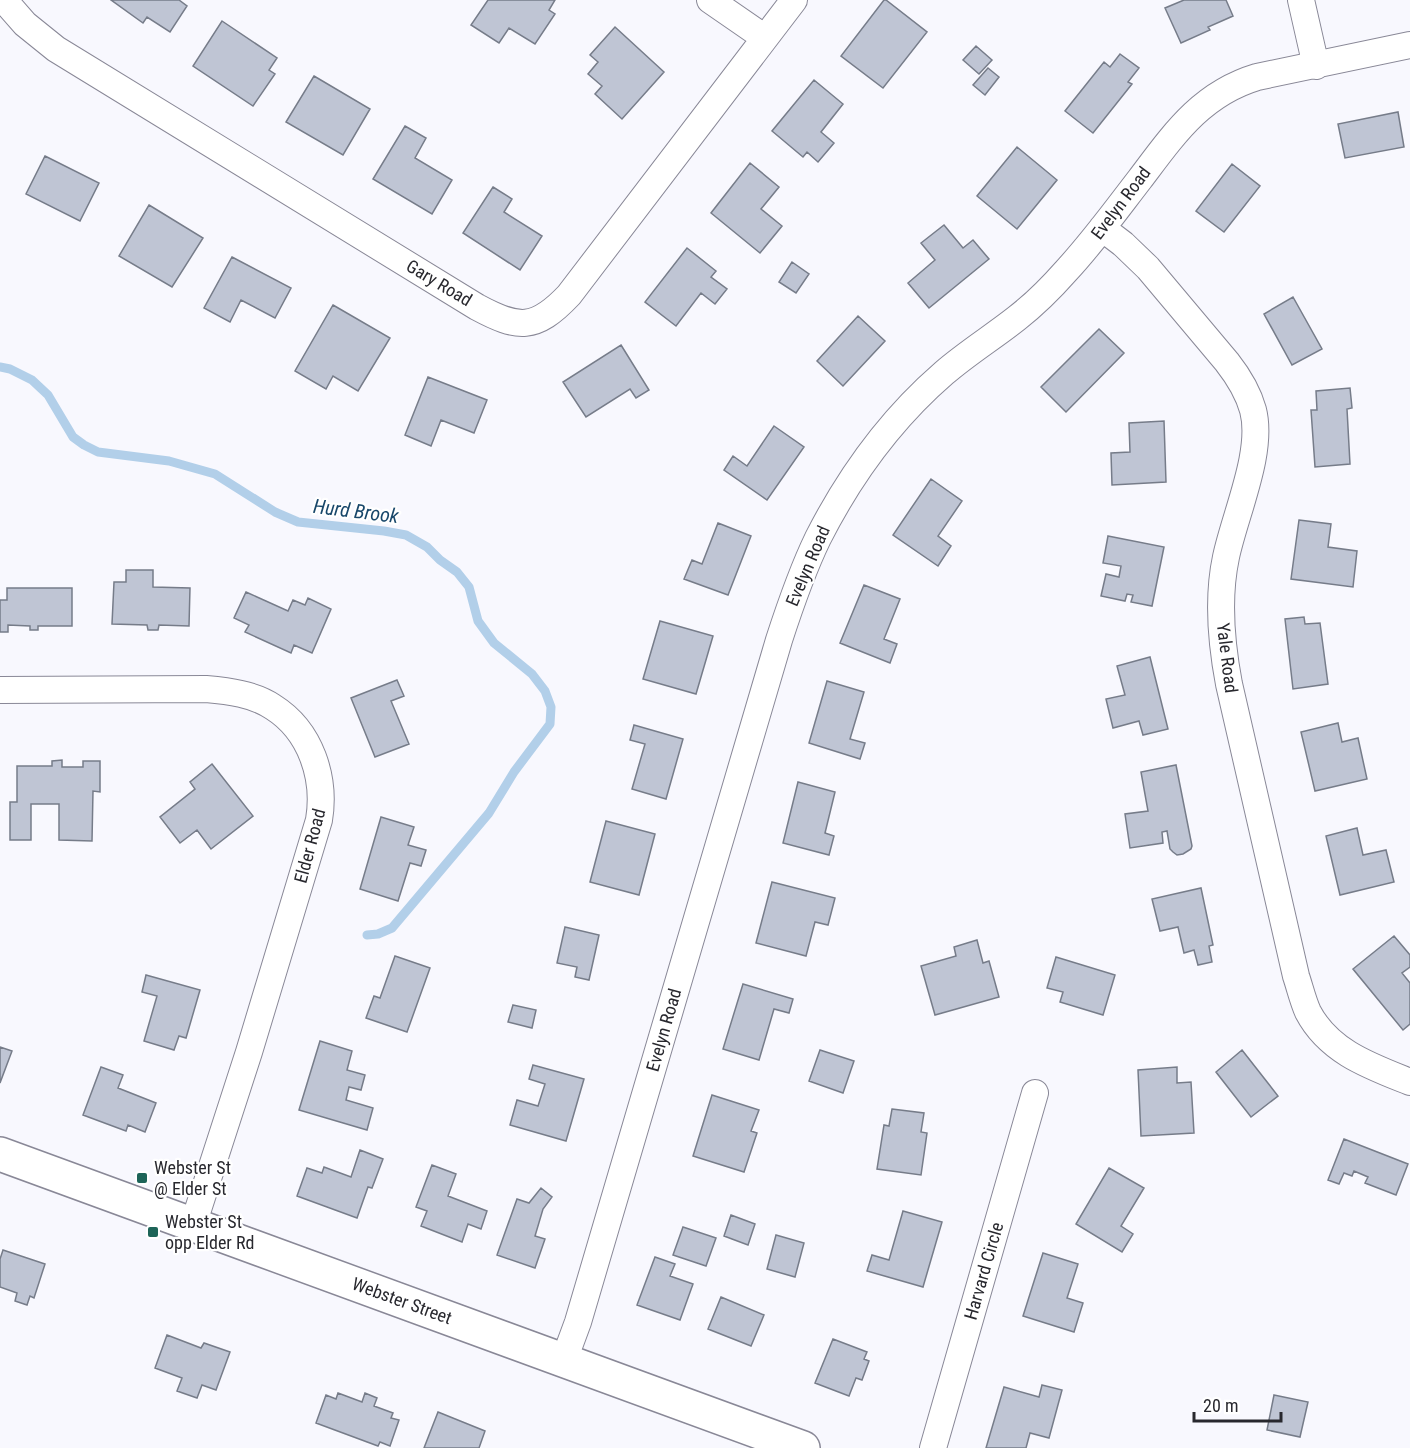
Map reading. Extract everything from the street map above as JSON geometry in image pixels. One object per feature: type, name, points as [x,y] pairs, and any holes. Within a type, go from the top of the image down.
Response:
[{"type":"street","name":"Gary Road","points":[[4,0],[25,24],[56,49],[477,307],[503,320],[516,323],[540,318],[551,312],[569,295],[794,0]]},
{"type":"street","points":[[710,0],[765,38]]},
{"type":"street","points":[[1301,0],[1316,66]]},
{"type":"street","name":"Evelyn Road","points":[[564,1360],[581,1311],[779,640],[796,589],[817,540],[857,473],[890,429],[927,387],[1017,318],[1052,287],[1102,228],[1173,135],[1192,114],[1215,96],[1257,77],[1410,45]]},
{"type":"street","name":"Yale Road","points":[[1102,228],[1148,268],[1227,362],[1238,377],[1253,410],[1256,441],[1222,581],[1222,642],[1229,684],[1296,976],[1308,1011],[1327,1038],[1352,1058],[1410,1082]]},
{"type":"street","name":"Elder Road","points":[[0,690],[206,689],[225,691],[258,699],[273,706],[297,729],[307,742],[314,757],[321,789],[319,820],[246,1062],[193,1225]]},
{"type":"street","name":"Harvard Circle","points":[[933,1448],[1035,1093]]},
{"type":"street","name":"Webster Street","points":[[0,1154],[803,1448]]},
{"type":"building","points":[[111,0],[179,0],[187,6],[170,32],[147,17],[143,23]]},
{"type":"building","points":[[488,0],[555,0],[549,10],[555,14],[535,44],[509,28],[499,43],[471,25]]},
{"type":"building","points":[[884,0],[927,32],[883,88],[841,56]]},
{"type":"building","points":[[1184,0],[1226,0],[1233,16],[1208,27],[1210,30],[1181,43],[1165,8]]},
{"type":"building","points":[[222,21],[277,58],[269,70],[275,74],[253,106],[193,66]]},
{"type":"building","points":[[615,27],[664,72],[622,119],[595,94],[602,86],[588,74],[598,62],[590,55]]},
{"type":"building","points":[[976,46],[992,60],[979,74],[963,60]]},
{"type":"building","points":[[1120,54],[1139,68],[1128,82],[1132,84],[1093,133],[1065,111],[1104,62],[1110,67]]},
{"type":"building","points":[[988,68],[999,77],[985,95],[973,85]]},
{"type":"building","points":[[314,76],[370,109],[343,155],[286,122]]},
{"type":"building","points":[[814,80],[843,104],[821,132],[834,143],[818,162],[807,152],[803,157],[772,131]]},
{"type":"building","points":[[1398,112],[1404,147],[1345,158],[1338,124]]},
{"type":"building","points":[[405,126],[426,138],[415,158],[452,180],[432,214],[373,179]]},
{"type":"building","points":[[1017,147],[1057,180],[1017,229],[977,196]]},
{"type":"building","points":[[45,156],[99,183],[80,221],[26,194]]},
{"type":"building","points":[[750,163],[779,187],[761,209],[782,226],[760,253],[711,213]]},
{"type":"building","points":[[1232,164],[1260,186],[1224,232],[1196,211]]},
{"type":"building","points":[[493,187],[512,199],[504,212],[542,236],[520,270],[463,233]]},
{"type":"building","points":[[149,205],[203,238],[172,287],[119,256]]},
{"type":"building","points":[[944,225],[963,248],[973,240],[989,259],[929,308],[908,283],[935,260],[921,243]]},
{"type":"building","points":[[687,248],[716,271],[711,277],[727,289],[715,304],[701,293],[676,326],[645,302]]},
{"type":"building","points":[[232,257],[291,288],[275,318],[241,300],[230,322],[204,308]]},
{"type":"building","points":[[792,262],[809,274],[796,293],[779,282]]},
{"type":"building","points":[[1293,297],[1322,349],[1292,365],[1264,314]]},
{"type":"building","points":[[333,305],[390,338],[358,391],[333,376],[326,389],[295,371]]},
{"type":"building","points":[[858,316],[885,341],[843,386],[817,361]]},
{"type":"building","points":[[1099,329],[1124,353],[1066,412],[1041,387]]},
{"type":"building","points":[[621,345],[649,390],[636,398],[630,389],[586,417],[563,382]]},
{"type":"building","points":[[428,377],[487,400],[474,433],[441,420],[431,446],[405,435]]},
{"type":"building","points":[[1350,388],[1352,408],[1347,409],[1350,464],[1315,467],[1311,410],[1317,410],[1316,391]]},
{"type":"building","points":[[1164,421],[1166,482],[1112,485],[1111,453],[1130,452],[1129,423]]},
{"type":"building","points":[[774,426],[804,447],[767,500],[724,470],[733,456],[747,466]]},
{"type":"building","points":[[931,479],[962,501],[938,536],[951,546],[938,566],[893,535]]},
{"type":"building","points":[[1299,520],[1331,524],[1328,547],[1357,551],[1353,587],[1291,579]]},
{"type":"building","points":[[718,523],[751,536],[728,595],[684,579],[692,560],[702,564]]},
{"type":"building","points":[[1108,536],[1164,547],[1152,606],[1131,602],[1133,595],[1127,594],[1125,601],[1101,596],[1106,574],[1119,577],[1121,566],[1103,563]]},
{"type":"building","points":[[126,570],[153,570],[153,587],[190,588],[189,626],[159,625],[158,630],[148,630],[147,625],[112,624],[114,582],[126,582]]},
{"type":"building","points":[[864,585],[900,599],[884,639],[897,644],[890,663],[840,643]]},
{"type":"building","points":[[7,588],[72,588],[72,626],[38,626],[38,630],[30,630],[30,626],[8,625],[8,632],[0,632],[0,600],[7,600]]},
{"type":"building","points":[[246,592],[288,611],[293,600],[305,605],[308,598],[331,609],[312,653],[294,645],[291,653],[245,632],[249,625],[234,618]]},
{"type":"building","points":[[1304,617],[1305,624],[1320,623],[1328,684],[1293,689],[1285,619]]},
{"type":"building","points":[[660,621],[713,636],[696,694],[643,679]]},
{"type":"building","points":[[1150,657],[1168,729],[1143,735],[1139,721],[1113,728],[1106,699],[1125,695],[1117,666]]},
{"type":"building","points":[[397,680],[404,696],[391,701],[409,744],[375,757],[351,698]]},
{"type":"building","points":[[827,681],[864,692],[850,739],[865,743],[860,759],[809,743]]},
{"type":"building","points":[[1338,723],[1342,742],[1358,738],[1367,779],[1315,791],[1301,732]]},
{"type":"building","points":[[634,725],[683,739],[666,799],[632,789],[645,744],[630,740]]},
{"type":"building","points":[[62,760],[62,767],[83,767],[83,761],[100,761],[100,792],[93,791],[92,841],[59,840],[59,804],[31,804],[31,840],[10,840],[10,802],[17,802],[17,766],[52,766],[52,761]]},
{"type":"building","points":[[212,764],[253,816],[211,849],[197,830],[180,843],[160,817],[195,789],[190,782]]},
{"type":"building","points":[[1176,765],[1191,849],[1177,855],[1170,849],[1167,831],[1162,832],[1163,843],[1130,848],[1125,814],[1148,811],[1141,772]]},
{"type":"building","points":[[798,782],[835,792],[825,833],[834,836],[829,855],[783,843]]},
{"type":"building","points":[[381,817],[414,827],[408,845],[426,850],[421,866],[410,863],[398,901],[360,889]]},
{"type":"building","points":[[606,821],[655,834],[639,895],[590,882]]},
{"type":"building","points":[[1357,828],[1363,855],[1386,850],[1394,882],[1340,895],[1326,836]]},
{"type":"building","points":[[772,882],[835,898],[828,925],[815,922],[806,956],[756,943]]},
{"type":"building","points":[[1201,888],[1213,945],[1209,946],[1212,962],[1198,965],[1194,950],[1184,953],[1178,927],[1160,931],[1152,899]]},
{"type":"building","points":[[565,927],[599,935],[589,980],[575,977],[577,967],[557,963]]},
{"type":"building","points":[[1394,936],[1410,955],[1410,967],[1402,973],[1410,983],[1410,1024],[1403,1030],[1353,969]]},
{"type":"building","points":[[977,940],[983,963],[989,961],[999,997],[935,1015],[921,966],[956,956],[954,947]]},
{"type":"building","points":[[395,956],[430,968],[407,1032],[366,1018],[374,996],[380,998]]},
{"type":"building","points":[[1056,957],[1115,975],[1103,1015],[1060,1002],[1063,992],[1047,988]]},
{"type":"building","points":[[146,975],[200,990],[186,1038],[179,1036],[174,1050],[144,1041],[157,996],[142,992]]},
{"type":"building","points":[[743,984],[793,999],[789,1013],[774,1009],[759,1060],[723,1049]]},
{"type":"building","points":[[513,1005],[536,1010],[532,1028],[508,1022]]},
{"type":"building","points":[[320,1041],[352,1051],[347,1070],[365,1075],[361,1090],[349,1087],[346,1100],[373,1108],[367,1130],[299,1110]]},
{"type":"building","points":[[0,1047],[12,1051],[0,1083]]},
{"type":"building","points":[[820,1050],[854,1061],[843,1093],[809,1081]]},
{"type":"building","points":[[1242,1050],[1278,1096],[1251,1117],[1216,1072]]},
{"type":"building","points":[[533,1065],[584,1079],[566,1141],[510,1125],[517,1100],[538,1106],[545,1084],[529,1079]]},
{"type":"building","points":[[101,1067],[123,1075],[118,1088],[156,1103],[145,1132],[128,1125],[126,1131],[83,1115]]},
{"type":"building","points":[[1177,1067],[1177,1083],[1191,1082],[1194,1133],[1141,1136],[1138,1070]]},
{"type":"building","points":[[712,1095],[759,1110],[751,1131],[757,1133],[744,1172],[693,1156]]},
{"type":"building","points":[[892,1109],[924,1113],[921,1132],[927,1133],[921,1175],[877,1169],[884,1125],[889,1126]]},
{"type":"building","points":[[1344,1139],[1408,1164],[1396,1195],[1365,1183],[1368,1177],[1354,1171],[1352,1176],[1344,1173],[1339,1184],[1328,1180]]},
{"type":"building","points":[[360,1150],[383,1159],[372,1188],[368,1187],[357,1218],[297,1196],[307,1168],[322,1173],[324,1167],[351,1177]]},
{"type":"building","points":[[432,1165],[456,1174],[448,1196],[487,1211],[481,1229],[468,1224],[462,1242],[421,1226],[427,1211],[416,1207]]},
{"type":"building","points":[[1109,1168],[1144,1188],[1121,1226],[1133,1234],[1122,1252],[1076,1224]]},
{"type":"building","points":[[541,1188],[552,1197],[543,1209],[535,1236],[545,1239],[535,1268],[497,1255],[517,1199],[529,1203]]},
{"type":"building","points":[[903,1211],[942,1222],[923,1287],[867,1271],[872,1255],[889,1260]]},
{"type":"building","points":[[731,1215],[755,1224],[748,1245],[724,1236]]},
{"type":"building","points":[[683,1227],[716,1238],[706,1266],[673,1255]]},
{"type":"building","points":[[776,1235],[804,1243],[795,1277],[767,1269]]},
{"type":"building","points":[[3,1250],[45,1264],[34,1298],[30,1296],[27,1305],[15,1301],[17,1293],[0,1287],[0,1259]]},
{"type":"building","points":[[1043,1253],[1078,1264],[1067,1298],[1083,1303],[1074,1332],[1023,1316]]},
{"type":"building","points":[[655,1257],[675,1264],[670,1276],[693,1284],[680,1320],[637,1305]]},
{"type":"building","points":[[721,1297],[764,1315],[751,1346],[708,1329]]},
{"type":"building","points":[[167,1335],[201,1348],[204,1343],[230,1352],[216,1390],[202,1385],[197,1398],[177,1391],[182,1378],[155,1368]]},
{"type":"building","points":[[833,1339],[867,1352],[864,1359],[869,1361],[862,1380],[856,1378],[849,1396],[815,1383]]},
{"type":"building","points":[[1042,1385],[1062,1390],[1049,1438],[1030,1433],[1026,1448],[986,1448],[1004,1387],[1039,1397]]},
{"type":"building","points":[[338,1393],[362,1402],[365,1393],[377,1398],[374,1406],[393,1413],[391,1418],[399,1420],[390,1446],[380,1442],[378,1446],[316,1423],[326,1395],[336,1399]]},
{"type":"building","points":[[1274,1395],[1308,1402],[1300,1437],[1267,1430]]},
{"type":"building","points":[[438,1412],[485,1431],[479,1448],[424,1448]]},
{"type":"waterway","name":"Hurd Brook","points":[[0,367],[10,369],[32,380],[48,395],[73,437],[98,452],[169,461],[215,474],[275,512],[298,522],[406,535],[427,547],[457,572],[469,587],[478,621],[494,643],[532,674],[545,691],[551,707],[550,724],[514,772],[489,813],[392,928],[378,934],[367,935]]},
{"type":"place","name":"Webster St @ Elder St","points":[[142,1178]]},
{"type":"place","name":"Webster St opp Elder Rd","points":[[153,1232]]}]
